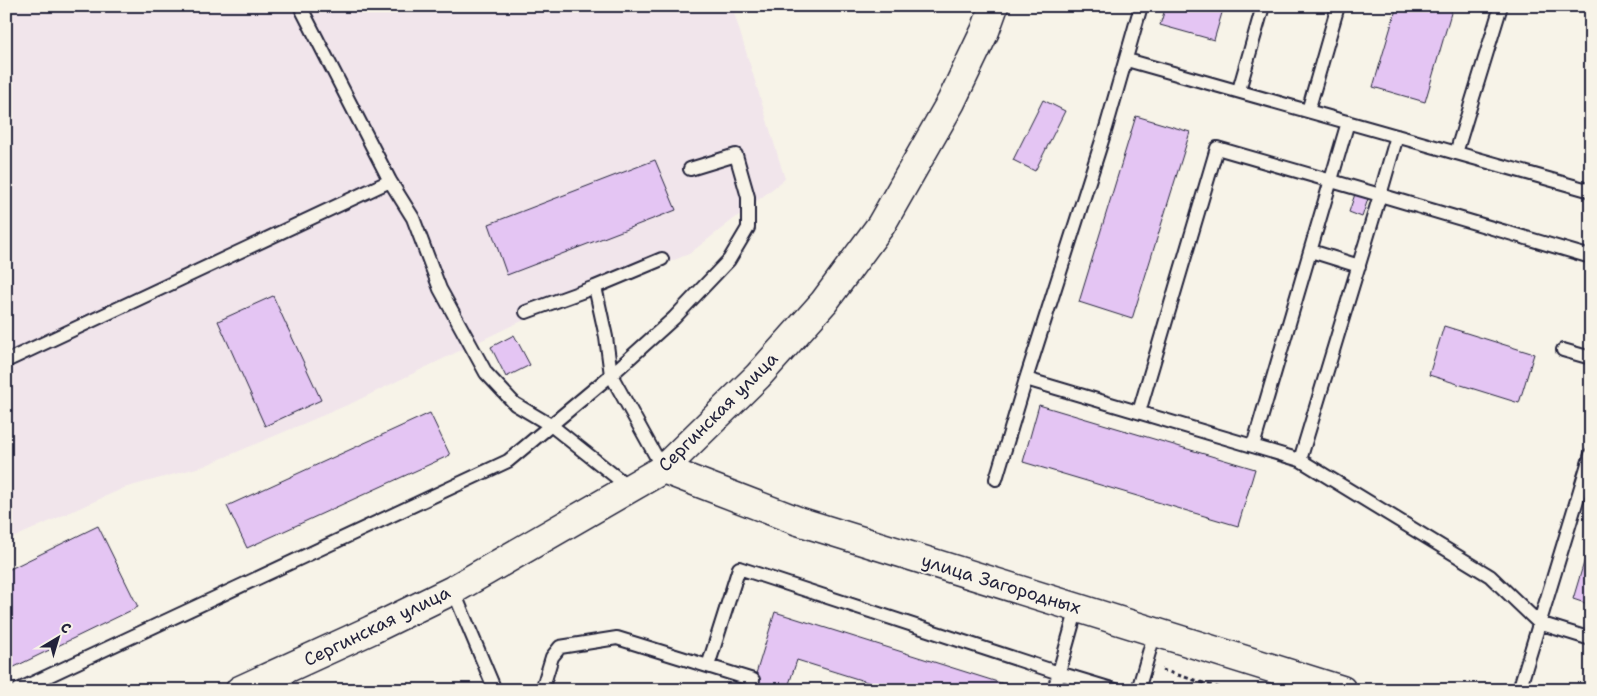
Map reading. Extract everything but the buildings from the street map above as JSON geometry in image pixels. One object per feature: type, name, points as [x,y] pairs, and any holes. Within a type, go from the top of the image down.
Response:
[{"type":"main road","name":"Сергинская улица","points":[[240,690],[453,590],[663,469],[758,376],[846,274],[881,225],[952,102],[985,31],[994,6]]},
{"type":"main road","name":"улица Загородных","points":[[663,469],[798,521],[1342,690]]},
{"type":"lane","points":[[300,6],[390,181],[413,218],[440,289],[486,373],[515,404],[552,426],[630,488]]},
{"type":"lane","points":[[996,479],[1127,60],[1141,6]]},
{"type":"lane","points":[[1239,90],[1264,6]]},
{"type":"lane","points":[[1308,111],[1338,6]]},
{"type":"lane","points":[[1456,153],[1502,6]]},
{"type":"lane","points":[[1127,60],[1239,90],[1591,191]]},
{"type":"lane","points":[[1253,446],[1348,122]]},
{"type":"lane","points":[[1300,460],[1396,136]]},
{"type":"lane","points":[[1139,412],[1217,148],[1591,257]]},
{"type":"lane","points":[[18,690],[508,461],[552,426],[674,318],[729,260],[748,228],[748,197],[736,155],[690,169]]},
{"type":"lane","points":[[6,361],[390,181]]},
{"type":"lane","points":[[1312,250],[1359,266]]},
{"type":"lane","points":[[526,312],[595,287],[662,259]]},
{"type":"lane","points":[[595,287],[606,338],[610,375],[663,469]]},
{"type":"lane","points":[[1564,350],[1591,358]]},
{"type":"lane","points":[[1026,379],[1300,460],[1490,576],[1539,623],[1591,639]]},
{"type":"lane","points":[[1519,690],[1591,454]]},
{"type":"lane","points":[[708,666],[739,568],[1115,690]]},
{"type":"lane","points":[[453,590],[495,690]]},
{"type":"lane","points":[[1054,690],[1077,608]]},
{"type":"lane","points":[[1138,690],[1155,632]]},
{"type":"lane","points":[[542,690],[552,658],[560,647],[617,638],[753,680]]},
{"type":"path","points":[[1145,665],[1226,690]]},
{"type":"shaded area","points":[[6,6],[732,6],[785,179],[689,254],[515,324],[352,403],[204,466],[124,488],[6,541]]}]
